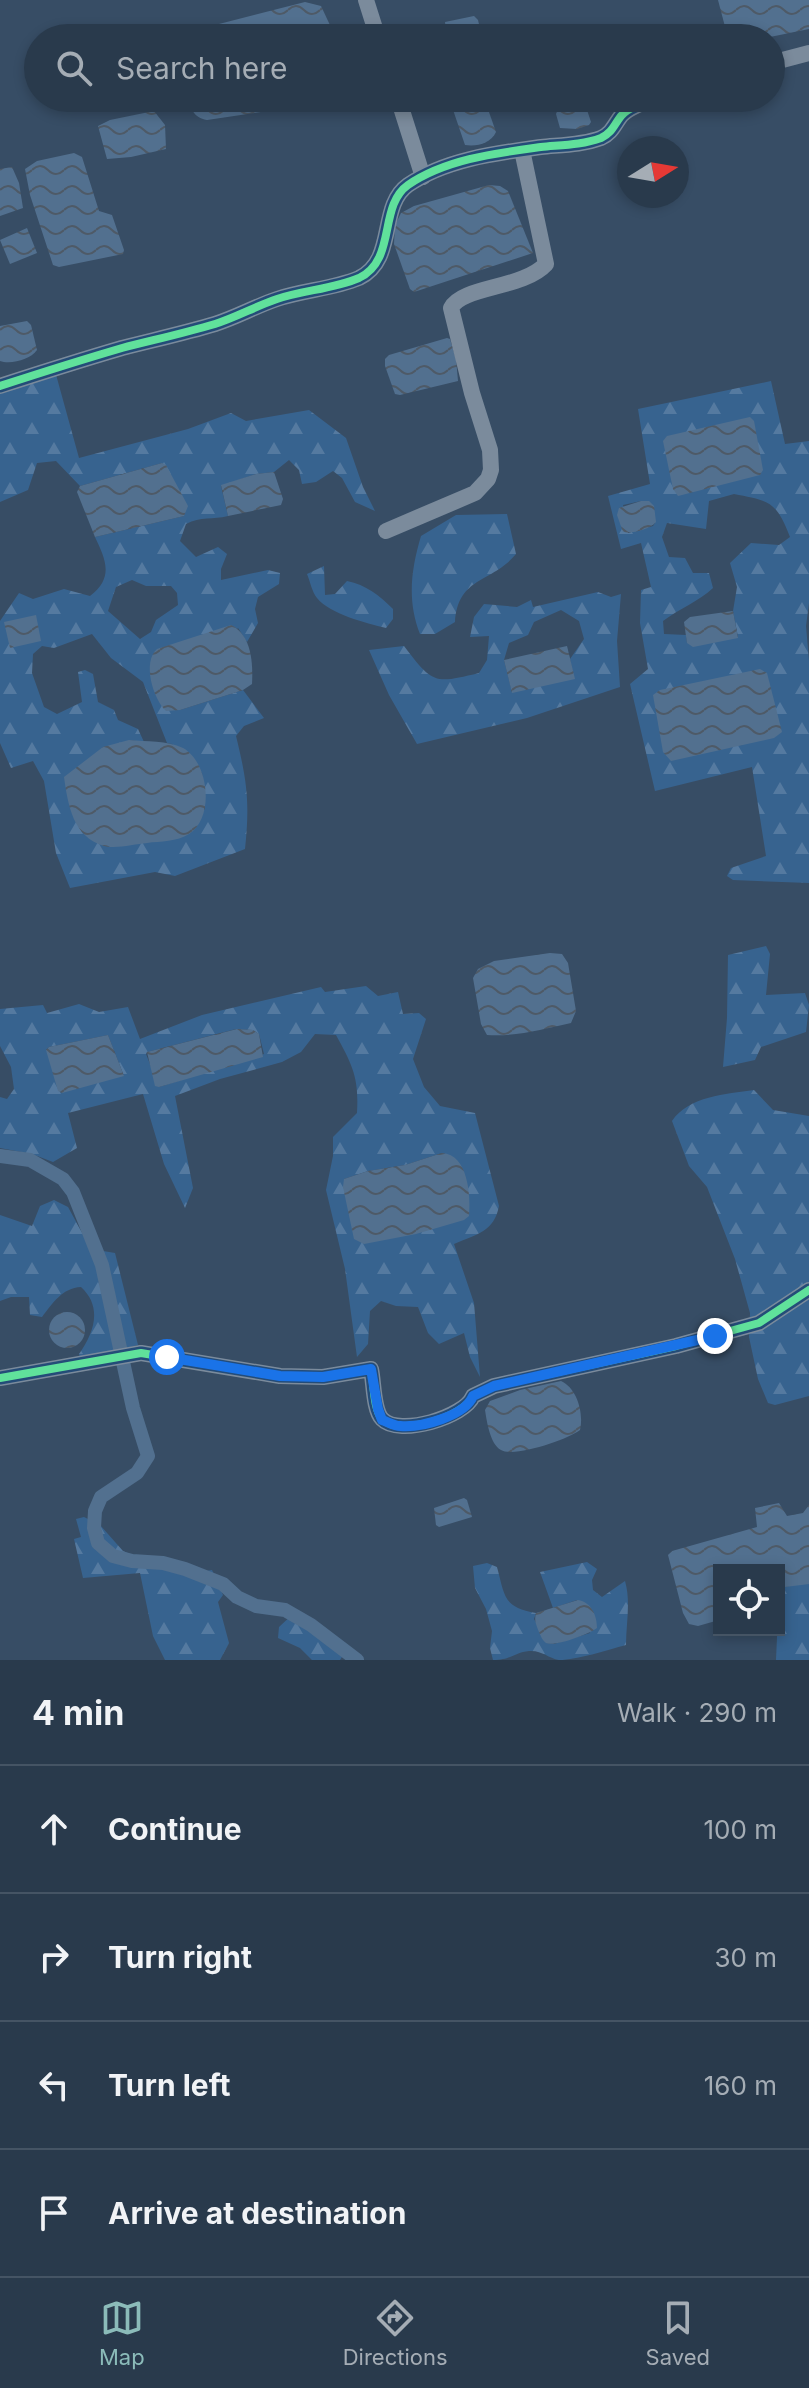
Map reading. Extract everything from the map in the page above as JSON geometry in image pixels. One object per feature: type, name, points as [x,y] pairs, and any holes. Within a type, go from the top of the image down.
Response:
[{"type":"street","points":[[366,0],[374,24]]},
{"type":"street","points":[[785,59],[809,53]]},
{"type":"street","points":[[402,112],[423,177]]},
{"type":"street","points":[[0,386],[120,349],[216,324],[278,299],[341,285],[363,276],[384,248],[399,193],[423,177],[441,168],[522,150],[581,143],[603,137],[612,131],[625,112]]},
{"type":"street","points":[[386,531],[464,499],[475,493],[488,479],[490,450],[451,308],[458,298],[533,277],[546,264],[522,150]]},
{"type":"street","points":[[0,1378],[141,1353],[280,1376],[323,1377],[371,1369],[382,1420],[397,1427],[455,1415],[469,1404],[473,1396],[494,1386],[676,1346],[759,1323],[809,1290]]},
{"type":"green space","points":[[55,371],[79,458],[188,429],[231,413],[246,421],[309,410],[346,438],[375,511],[355,502],[342,478],[333,471],[316,482],[302,484],[299,470],[289,460],[274,472],[256,474],[221,486],[228,516],[186,524],[180,541],[196,557],[218,547],[227,554],[221,569],[221,580],[268,570],[280,573],[279,584],[258,597],[255,609],[258,623],[247,642],[238,628],[180,710],[243,690],[264,718],[244,726],[236,736],[246,792],[245,849],[175,876],[155,872],[70,888],[56,853],[44,781],[33,761],[11,768],[0,743],[0,621],[19,593],[33,599],[64,589],[90,596],[98,589],[106,568],[95,537],[184,516],[162,463],[80,486],[56,461],[37,463],[28,490],[0,502],[0,391]],"holes":[[[132,580],[146,586],[171,586],[177,593],[178,605],[156,620],[151,632],[140,639],[108,611],[116,587]],[[92,634],[111,658],[143,682],[167,743],[172,744],[202,773],[205,810],[129,740],[144,742],[138,729],[118,720],[114,710],[98,702],[93,674],[85,670],[78,672],[82,702],[57,714],[44,707],[32,673],[33,654],[42,646],[54,648]]]},
{"type":"green space","points":[[771,381],[785,444],[809,441],[809,603],[806,626],[809,661],[809,883],[733,880],[727,876],[731,868],[766,856],[752,767],[655,791],[630,684],[648,669],[640,623],[641,590],[651,587],[641,543],[621,549],[608,496],[650,484],[638,409]],"holes":[[[734,494],[764,501],[776,509],[790,537],[779,545],[751,543],[730,563],[737,587],[733,611],[738,637],[687,643],[686,635],[664,634],[663,621],[713,588],[709,573],[693,573],[685,558],[669,557],[662,537],[667,523],[706,529],[709,501]],[[641,501],[655,523],[628,533],[623,505]]]},
{"type":"green space","points":[[507,514],[516,554],[469,588],[457,607],[455,622],[435,634],[420,634],[413,610],[412,585],[421,536],[456,515]]},
{"type":"green space","points":[[324,566],[325,595],[335,594],[347,581],[366,588],[393,609],[393,619],[386,628],[339,613],[317,598],[307,574]]},
{"type":"green space","points":[[598,592],[611,597],[621,594],[617,641],[620,687],[527,718],[417,744],[389,695],[369,650],[404,646],[422,668],[436,678],[452,679],[479,673],[487,660],[489,636],[470,637],[474,617],[484,604],[517,607],[531,600],[533,607]],"holes":[[[561,610],[579,621],[584,639],[570,659],[574,678],[512,692],[504,660],[509,643],[528,635],[534,622]]]},
{"type":"green space","points":[[766,946],[770,954],[766,995],[805,993],[809,1005],[806,1032],[761,1047],[755,1060],[723,1067],[728,955]]},
{"type":"green space","points":[[366,986],[378,996],[398,992],[403,1014],[419,1013],[426,1019],[413,1059],[424,1087],[440,1106],[475,1113],[499,1206],[489,1227],[454,1244],[474,1303],[480,1377],[470,1357],[464,1333],[439,1344],[428,1333],[418,1307],[396,1306],[381,1301],[370,1311],[368,1344],[357,1357],[345,1269],[326,1190],[333,1156],[333,1137],[357,1113],[354,1072],[336,1035],[315,1034],[301,1052],[282,1062],[220,1079],[175,1096],[193,1188],[185,1208],[164,1164],[143,1094],[68,1113],[77,1148],[53,1162],[0,1148],[0,1097],[7,1099],[14,1089],[11,1067],[0,1046],[0,1009],[43,1005],[47,1013],[79,1004],[99,1012],[128,1007],[140,1039],[202,1015],[321,987],[325,992]],"holes":[[[236,1029],[253,1030],[259,1034],[264,1054],[159,1087],[147,1052]],[[108,1035],[124,1076],[46,1050],[49,1047]],[[442,1153],[466,1181],[469,1216],[344,1179],[368,1171],[405,1165]]]},
{"type":"green space","points":[[754,1090],[773,1110],[809,1116],[809,1396],[775,1405],[768,1403],[758,1379],[749,1337],[750,1313],[735,1259],[707,1187],[689,1166],[672,1121],[698,1101]]},
{"type":"green space","points":[[54,1200],[68,1207],[91,1249],[115,1253],[138,1345],[81,1360],[79,1354],[92,1329],[94,1311],[81,1287],[63,1293],[42,1317],[30,1315],[29,1297],[11,1297],[0,1301],[0,1215],[32,1226],[40,1206]]},
{"type":"green space","points":[[84,1517],[100,1525],[123,1551],[164,1568],[183,1575],[212,1570],[223,1595],[218,1602],[229,1643],[220,1660],[165,1660],[153,1636],[140,1573],[83,1578],[74,1539],[81,1537],[76,1519]]},
{"type":"green space","points":[[587,1562],[597,1569],[592,1580],[593,1590],[602,1597],[625,1581],[628,1605],[626,1645],[566,1660],[529,1651],[493,1660],[490,1648],[492,1631],[486,1609],[475,1588],[473,1566],[487,1563],[497,1567],[507,1599],[517,1608],[536,1613],[534,1619],[547,1643],[554,1644],[590,1633],[577,1600],[553,1608],[540,1572]]},
{"type":"green space","points":[[809,1584],[809,1660],[776,1660],[777,1636],[785,1636],[785,1587]]},
{"type":"green space","points":[[301,1612],[349,1646],[340,1660],[312,1660],[300,1648],[278,1638],[279,1627],[294,1613]]},
{"type":"water","points":[[718,0],[809,0],[809,29],[785,34],[785,24],[724,24]]},
{"type":"water","points":[[305,2],[321,6],[329,24],[219,24]]},
{"type":"water","points":[[474,16],[479,24],[445,24]]},
{"type":"water","points":[[155,112],[165,125],[166,149],[107,159],[98,126],[110,120]]},
{"type":"water","points":[[194,112],[261,112],[207,120]]},
{"type":"water","points":[[454,112],[489,112],[496,132],[494,136],[483,143],[465,145]]},
{"type":"water","points":[[588,112],[591,122],[577,129],[560,128],[556,114]]},
{"type":"water","points":[[74,153],[82,157],[99,211],[112,215],[124,250],[123,254],[59,267],[53,265],[30,195],[25,169],[37,161]]},
{"type":"water","points":[[12,167],[19,183],[23,208],[0,216],[0,169]]},
{"type":"water","points":[[489,185],[508,191],[533,253],[414,292],[410,289],[394,244],[395,225],[401,213],[414,206]]},
{"type":"water","points":[[27,228],[37,253],[10,264],[0,240]]},
{"type":"water","points":[[27,321],[31,325],[37,350],[20,360],[0,361],[0,326]]},
{"type":"water","points":[[447,338],[456,359],[458,381],[395,394],[385,359],[389,355]]},
{"type":"water","points":[[750,417],[754,421],[763,470],[760,475],[678,496],[673,489],[663,441],[667,436]]},
{"type":"water","points":[[162,463],[188,506],[184,516],[95,537],[77,492],[80,486]]},
{"type":"water","points":[[274,472],[283,499],[281,505],[228,516],[221,485]]},
{"type":"water","points":[[649,501],[654,506],[656,522],[641,530],[623,532],[617,515],[619,508]]},
{"type":"water","points":[[733,611],[738,638],[693,647],[687,643],[684,622],[690,617]]},
{"type":"water","points":[[36,615],[41,641],[10,648],[4,622]]},
{"type":"water","points":[[231,625],[247,643],[252,684],[243,690],[180,710],[166,711],[157,698],[151,680],[150,662],[157,649]]},
{"type":"water","points":[[567,646],[575,679],[512,693],[504,660]]},
{"type":"water","points":[[760,669],[767,673],[782,732],[774,738],[671,761],[663,752],[653,695],[660,690]]},
{"type":"water","points":[[129,740],[177,745],[192,755],[199,765],[206,790],[205,803],[203,816],[189,834],[168,841],[109,847],[94,842],[79,828],[70,809],[64,777],[103,747]]},
{"type":"water","points":[[562,954],[568,963],[576,1011],[571,1023],[519,1034],[487,1035],[481,1024],[473,978],[478,969],[494,961]]},
{"type":"water","points":[[237,1029],[253,1030],[259,1034],[263,1057],[155,1086],[147,1052]]},
{"type":"water","points":[[108,1035],[124,1076],[62,1093],[58,1091],[46,1050]]},
{"type":"water","points":[[442,1153],[457,1160],[466,1177],[469,1216],[416,1234],[364,1244],[354,1239],[344,1179]]},
{"type":"water","points":[[67,1312],[80,1317],[85,1330],[80,1343],[67,1348],[54,1343],[49,1330],[54,1317]]},
{"type":"water","points":[[561,1381],[567,1384],[578,1402],[580,1430],[529,1450],[508,1452],[497,1447],[485,1410],[490,1401],[520,1390]]},
{"type":"water","points":[[464,1498],[472,1517],[439,1527],[436,1525],[434,1508]]},
{"type":"water","points":[[779,1503],[787,1516],[803,1513],[809,1505],[809,1584],[785,1587],[785,1564],[713,1564],[713,1622],[698,1626],[689,1624],[683,1613],[668,1555],[672,1551],[757,1527],[755,1508]]},
{"type":"water","points":[[578,1600],[592,1610],[597,1628],[564,1642],[546,1643],[536,1625],[536,1613]]},
{"type":"waterway","points":[[0,1156],[30,1160],[63,1179],[73,1192],[102,1265],[133,1408],[148,1456],[137,1473],[101,1497],[95,1511],[94,1528],[98,1543],[113,1556],[185,1569],[223,1584],[237,1597],[256,1606],[285,1610],[311,1625],[357,1660]]},
{"type":"cycle path","points":[[0,386],[122,348],[215,324],[277,299],[359,278],[371,270],[378,259],[393,206],[408,185],[439,169],[472,158],[601,138],[626,112]]},
{"type":"cycle path","points":[[0,1378],[141,1353],[280,1376],[323,1377],[371,1369],[375,1402],[382,1419],[390,1424],[416,1425],[458,1411],[473,1396],[494,1386],[676,1346],[759,1323],[809,1290]]},
{"type":"route","points":[[167,1357],[280,1376],[323,1377],[371,1369],[382,1420],[397,1427],[455,1415],[469,1404],[473,1396],[494,1386],[715,1336]]}]
